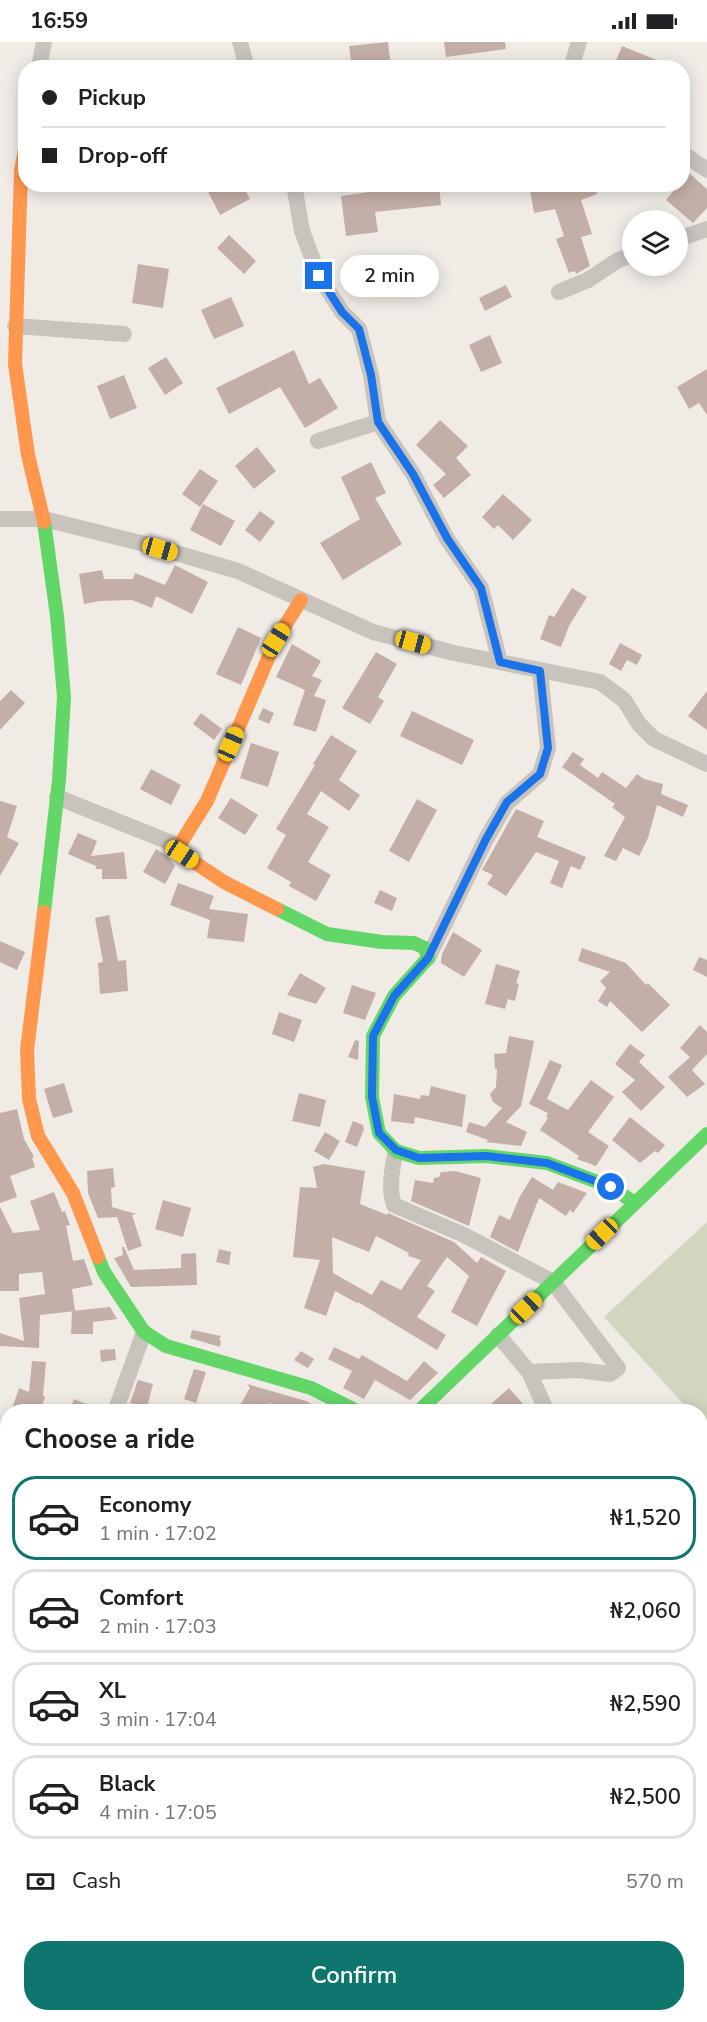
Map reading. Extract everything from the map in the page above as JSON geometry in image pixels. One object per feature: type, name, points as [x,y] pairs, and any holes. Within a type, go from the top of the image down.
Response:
[{"type":"street","points":[[41,60],[44,42]]},
{"type":"street","points":[[240,42],[246,60]]},
{"type":"street","points":[[573,60],[579,42]]},
{"type":"street","points":[[690,158],[707,170]]},
{"type":"street","points":[[20,192],[15,364],[28,455],[44,519],[57,616],[64,697],[57,797],[27,1050],[29,1099],[38,1137],[73,1193],[104,1272],[144,1332],[166,1346],[311,1388],[343,1404]]},
{"type":"street","points":[[295,192],[302,231],[319,276],[342,312],[359,329],[371,375],[378,422],[413,474],[447,538],[481,588],[500,662]]},
{"type":"street","points":[[688,236],[707,229]]},
{"type":"street","points":[[559,292],[588,280],[622,259]]},
{"type":"street","points":[[15,326],[112,331],[124,334]]},
{"type":"street","points":[[318,441],[378,422]]},
{"type":"street","points":[[0,519],[44,519],[141,543],[238,571],[373,632],[540,671],[600,682],[624,700],[639,723],[654,739],[707,764]]},
{"type":"street","points":[[179,846],[207,801],[276,640],[301,600]]},
{"type":"street","points":[[540,671],[548,748],[540,774],[507,802],[486,839],[428,958],[394,996],[373,1036],[372,1097],[375,1115],[379,1133],[396,1150],[419,1158],[486,1156],[547,1163],[611,1187],[635,1203]]},
{"type":"street","points":[[57,797],[179,846],[182,854],[224,882],[327,934],[382,942],[414,943],[425,948],[428,958]]},
{"type":"street","points":[[426,1404],[707,1134]]},
{"type":"street","points":[[396,1150],[392,1167],[394,1204],[464,1235],[553,1281],[618,1368],[610,1374],[578,1370],[529,1372]]},
{"type":"street","points":[[118,1404],[144,1332]]},
{"type":"street","points":[[498,1335],[529,1372],[543,1404]]},
{"type":"green space","points":[[707,1222],[707,1404],[684,1404],[604,1317]]},
{"type":"building","points":[[388,42],[390,60],[351,60],[349,46]]},
{"type":"building","points":[[444,42],[505,42],[506,49],[446,57]]},
{"type":"building","points":[[622,46],[657,60],[616,60]]},
{"type":"building","points":[[690,174],[707,189],[707,208],[693,223],[688,219],[688,210],[678,210],[666,200],[672,192],[690,192]]},
{"type":"building","points":[[208,192],[246,192],[250,199],[220,215]]},
{"type":"building","points":[[370,192],[440,192],[441,205],[375,212],[378,232],[346,236],[341,196]]},
{"type":"building","points":[[530,192],[596,192],[597,194],[581,200],[592,234],[581,237],[590,266],[576,274],[575,271],[569,273],[556,239],[564,236],[555,209],[534,213]]},
{"type":"building","points":[[229,235],[256,261],[244,274],[217,248]]},
{"type":"building","points":[[138,264],[169,269],[163,308],[132,303]]},
{"type":"building","points":[[506,285],[512,297],[485,311],[479,298]]},
{"type":"building","points":[[231,297],[244,326],[214,339],[201,310]]},
{"type":"building","points":[[490,335],[502,363],[481,372],[469,345]]},
{"type":"building","points":[[294,350],[309,384],[320,378],[338,408],[305,428],[280,387],[229,414],[216,388]]},
{"type":"building","points":[[166,357],[183,383],[165,395],[148,368]]},
{"type":"building","points":[[707,369],[707,415],[699,403],[689,409],[677,387]]},
{"type":"building","points":[[124,375],[137,408],[110,419],[97,386]]},
{"type":"building","points":[[440,420],[468,446],[456,458],[471,475],[444,498],[433,485],[446,474],[416,445]]},
{"type":"building","points":[[257,447],[276,471],[254,489],[235,466]]},
{"type":"building","points":[[371,462],[386,493],[375,498],[402,544],[343,580],[320,543],[360,519],[341,477]]},
{"type":"building","points":[[200,469],[218,481],[200,507],[182,494]]},
{"type":"building","points":[[503,494],[532,520],[513,540],[498,525],[494,529],[482,517]]},
{"type":"building","points":[[203,504],[235,521],[221,546],[190,530]]},
{"type":"building","points":[[260,511],[275,522],[260,542],[245,530]]},
{"type":"building","points":[[175,565],[208,582],[192,614],[156,596],[152,608],[132,600],[84,604],[79,574],[102,570],[104,579],[133,579],[135,573],[165,585]]},
{"type":"building","points":[[572,588],[587,597],[569,626],[561,647],[540,639],[549,615],[554,617]]},
{"type":"building","points":[[238,627],[261,638],[241,685],[216,674]]},
{"type":"building","points":[[620,643],[642,655],[637,665],[627,660],[621,671],[609,664]]},
{"type":"building","points":[[292,644],[321,661],[312,676],[322,680],[314,696],[326,700],[316,732],[293,725],[305,690],[276,677]]},
{"type":"building","points":[[376,652],[397,664],[378,697],[384,701],[370,724],[342,708]]},
{"type":"building","points":[[11,690],[25,703],[0,730],[0,701]]},
{"type":"building","points":[[707,691],[707,730],[688,716]]},
{"type":"building","points":[[263,708],[274,713],[269,724],[258,719]]},
{"type":"building","points":[[412,711],[474,740],[462,765],[400,736]]},
{"type":"building","points":[[201,713],[222,729],[214,740],[193,724]]},
{"type":"building","points":[[331,735],[357,751],[339,780],[360,795],[349,811],[321,791],[307,814],[329,827],[308,862],[331,875],[316,901],[289,886],[291,882],[267,868],[286,835],[276,829]]},
{"type":"building","points":[[251,743],[279,752],[268,787],[240,778]]},
{"type":"building","points":[[573,752],[584,759],[580,765],[598,778],[602,772],[626,788],[637,774],[644,779],[663,784],[661,794],[688,805],[683,817],[657,805],[648,838],[639,856],[623,848],[616,861],[604,856],[625,817],[612,807],[615,804],[562,767]]},
{"type":"building","points":[[151,769],[181,785],[171,805],[140,789]]},
{"type":"building","points":[[231,798],[258,815],[245,835],[218,818]]},
{"type":"building","points":[[417,799],[437,810],[409,862],[389,851]]},
{"type":"building","points":[[0,801],[17,806],[7,837],[19,843],[0,876]]},
{"type":"building","points":[[516,809],[544,821],[537,837],[586,857],[580,870],[571,866],[562,888],[550,883],[559,861],[536,852],[506,896],[487,884],[493,875],[482,870]]},
{"type":"building","points":[[78,833],[97,841],[91,856],[124,852],[127,879],[102,879],[102,869],[96,869],[96,866],[68,854]]},
{"type":"building","points":[[156,849],[167,856],[175,866],[165,884],[143,872]]},
{"type":"building","points":[[178,883],[214,896],[209,909],[248,914],[244,942],[207,938],[210,920],[170,905]]},
{"type":"building","points":[[380,890],[397,898],[392,911],[374,903]]},
{"type":"building","points":[[109,915],[118,961],[126,960],[128,991],[100,994],[98,963],[103,962],[95,918]]},
{"type":"building","points":[[453,932],[482,950],[464,977],[441,963],[442,954]]},
{"type":"building","points":[[0,941],[25,952],[17,970],[0,962]]},
{"type":"building","points":[[582,948],[626,963],[646,985],[648,983],[670,1005],[642,1032],[610,1001],[607,1007],[598,1001],[606,988],[600,981],[610,972],[578,961]]},
{"type":"building","points":[[699,957],[707,960],[707,977],[693,970]]},
{"type":"building","points":[[496,964],[520,971],[516,983],[519,984],[515,1001],[508,999],[505,1009],[485,1004]]},
{"type":"building","points":[[300,973],[326,988],[316,1004],[287,995]]},
{"type":"building","points":[[352,985],[376,993],[365,1020],[343,1013]]},
{"type":"building","points":[[279,1012],[302,1020],[294,1042],[272,1034]]},
{"type":"building","points":[[700,1025],[707,1032],[707,1054],[692,1070],[705,1084],[687,1097],[668,1077],[690,1057],[680,1048]]},
{"type":"building","points":[[509,1036],[534,1041],[521,1106],[506,1122],[527,1132],[521,1146],[486,1142],[488,1140],[466,1132],[469,1122],[485,1127],[502,1108],[493,1102],[490,1094],[496,1087],[497,1069],[495,1069],[494,1054],[506,1053]]},
{"type":"building","points":[[355,1040],[359,1041],[358,1060],[348,1057]]},
{"type":"building","points":[[630,1044],[645,1055],[639,1062],[665,1087],[641,1111],[622,1092],[635,1080],[615,1064]]},
{"type":"building","points":[[550,1060],[562,1065],[547,1099],[568,1110],[591,1080],[614,1097],[588,1132],[609,1146],[596,1166],[577,1159],[579,1156],[540,1130],[548,1118],[546,1117],[548,1113],[529,1104]]},
{"type":"building","points":[[64,1083],[73,1112],[53,1118],[44,1089]]},
{"type":"building","points":[[431,1086],[466,1095],[462,1127],[415,1117],[414,1124],[391,1121],[394,1094],[420,1099],[421,1095],[429,1096]]},
{"type":"building","points":[[299,1093],[326,1100],[320,1127],[292,1121]]},
{"type":"building","points":[[17,1109],[24,1139],[34,1157],[32,1158],[35,1167],[10,1176],[17,1197],[0,1203],[0,1113]]},
{"type":"building","points":[[630,1117],[665,1145],[658,1153],[655,1151],[640,1163],[612,1140]]},
{"type":"building","points":[[353,1121],[363,1125],[364,1129],[357,1147],[345,1142]]},
{"type":"building","points":[[325,1132],[340,1141],[329,1160],[314,1151]]},
{"type":"building","points":[[324,1164],[365,1171],[360,1204],[387,1215],[388,1213],[454,1242],[477,1263],[481,1257],[506,1271],[477,1326],[451,1312],[469,1276],[447,1257],[427,1286],[435,1291],[417,1317],[446,1335],[437,1350],[358,1302],[335,1291],[326,1316],[304,1308],[320,1260],[293,1257],[300,1187],[317,1188],[313,1167]],"holes":[[[376,1236],[409,1253],[408,1256],[421,1260],[401,1290],[381,1280],[372,1295],[333,1273],[332,1237],[369,1252]]]},
{"type":"building","points":[[113,1168],[115,1187],[111,1188],[112,1207],[136,1214],[132,1215],[142,1246],[128,1251],[117,1217],[98,1218],[88,1193],[87,1171]]},
{"type":"building","points":[[455,1171],[481,1178],[469,1226],[411,1201],[415,1180],[433,1183],[434,1178],[439,1177],[441,1172]]},
{"type":"building","points":[[532,1177],[553,1190],[558,1182],[587,1193],[573,1213],[570,1210],[566,1216],[539,1198],[518,1252],[490,1237],[499,1215],[510,1220],[520,1196]]},
{"type":"building","points":[[54,1192],[70,1225],[66,1226],[73,1261],[84,1259],[93,1285],[72,1289],[75,1311],[40,1315],[39,1348],[0,1346],[0,1333],[24,1341],[19,1298],[45,1294],[42,1272],[19,1274],[19,1291],[0,1291],[0,1207],[13,1233],[40,1230],[30,1201]]},
{"type":"building","points":[[163,1200],[191,1208],[183,1237],[155,1229]]},
{"type":"building","points":[[122,1247],[134,1270],[181,1268],[181,1254],[196,1253],[197,1285],[131,1287],[114,1258],[123,1255]]},
{"type":"building","points":[[219,1249],[231,1252],[229,1265],[216,1262]]},
{"type":"building","points":[[110,1307],[117,1319],[93,1322],[93,1334],[71,1334],[72,1311]]},
{"type":"building","points":[[192,1330],[221,1336],[220,1347],[190,1338]]},
{"type":"building","points":[[334,1347],[359,1359],[362,1355],[407,1381],[424,1361],[438,1373],[410,1400],[375,1380],[364,1399],[343,1388],[352,1371],[328,1359]]},
{"type":"building","points":[[115,1349],[116,1360],[101,1362],[100,1350]]},
{"type":"building","points":[[301,1351],[314,1359],[308,1368],[294,1360]]},
{"type":"building","points":[[32,1361],[46,1362],[43,1404],[14,1404],[19,1388],[29,1392]]},
{"type":"building","points":[[194,1369],[206,1372],[196,1403],[184,1399]]},
{"type":"building","points":[[138,1380],[153,1384],[148,1404],[130,1403]]},
{"type":"building","points":[[247,1384],[311,1404],[241,1404],[250,1388]]},
{"type":"building","points":[[509,1388],[523,1404],[491,1404]]},
{"type":"building","points":[[74,1399],[86,1404],[72,1404]]},
{"type":"traffic: fast","points":[[44,522],[57,616],[64,697],[59,780],[44,912]]},
{"type":"traffic: fast","points":[[277,909],[327,934],[382,942],[414,943],[425,948],[428,958],[394,996],[373,1036],[372,1097],[379,1133],[396,1151],[419,1158],[486,1156],[547,1163],[611,1187],[635,1203]]},
{"type":"traffic: fast","points":[[426,1404],[707,1134]]},
{"type":"traffic: fast","points":[[98,1257],[104,1272],[144,1332],[166,1346],[311,1388],[343,1404]]},
{"type":"traffic: slow","points":[[20,192],[15,364],[28,455],[44,522]]},
{"type":"traffic: slow","points":[[277,909],[224,882],[182,854],[179,846],[207,801],[276,640],[301,600]]},
{"type":"traffic: slow","points":[[44,912],[27,1050],[29,1099],[38,1136],[73,1193],[98,1257]]},
{"type":"route","points":[[319,276],[342,312],[359,329],[371,375],[378,422],[413,474],[447,538],[481,588],[500,662],[540,671],[548,748],[540,774],[507,802],[486,839],[428,958],[394,996],[373,1036],[372,1097],[379,1133],[396,1150],[419,1158],[486,1156],[547,1163],[611,1187]]}]
